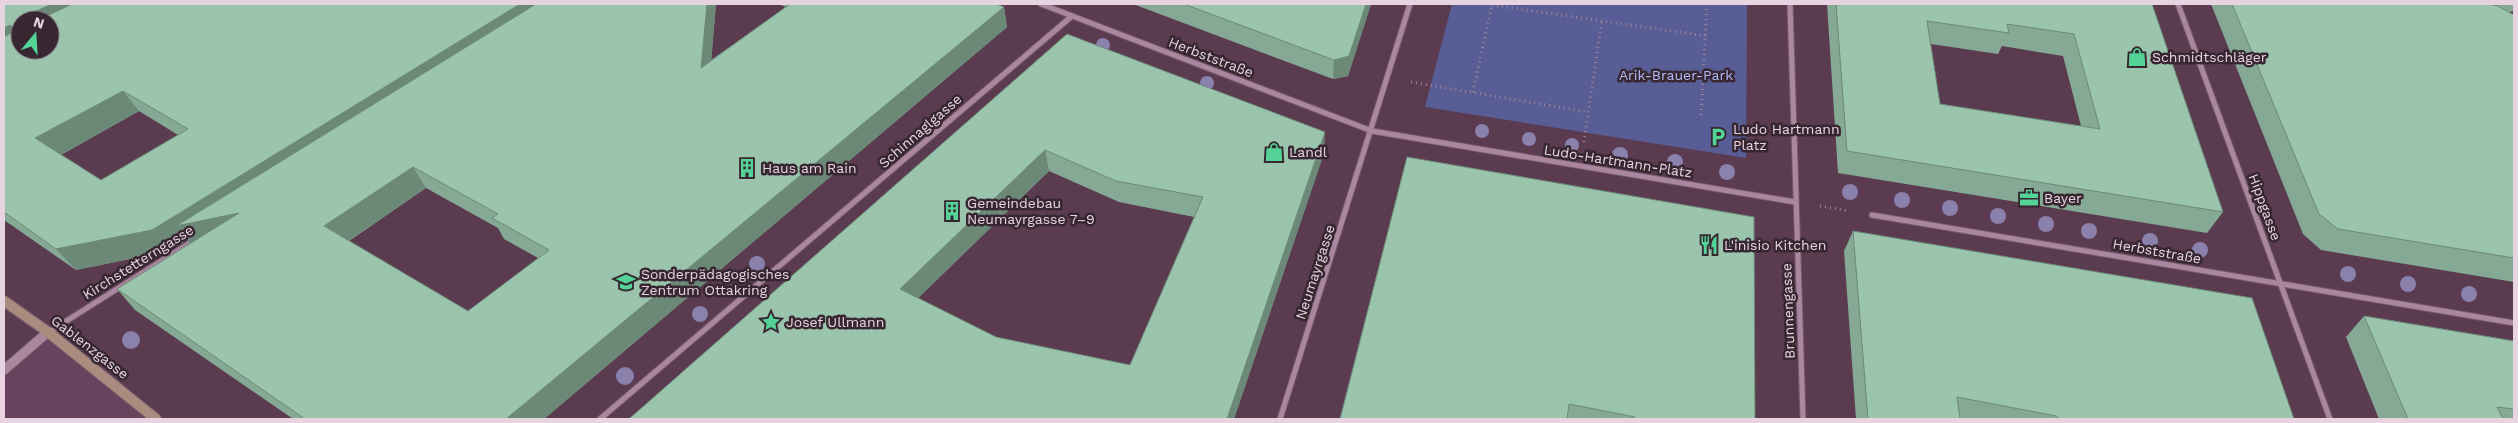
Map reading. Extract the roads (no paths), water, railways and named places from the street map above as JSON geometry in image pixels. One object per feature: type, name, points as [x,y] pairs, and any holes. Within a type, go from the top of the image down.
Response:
[{"type":"main road","name":"Gablenzgasse","points":[[4,301],[48,332],[156,419]]},
{"type":"street","name":"Herbststraße","points":[[1041,4],[1372,131]]},
{"type":"street","points":[[1372,131],[1410,4]]},
{"type":"street","points":[[1790,4],[1795,202]]},
{"type":"street","name":"Hippgasse","points":[[2178,4],[2330,419]]},
{"type":"street","name":"Schinnaglgasse","points":[[600,419],[1072,16]]},
{"type":"street","name":"Ludo-Hartmann-Platz","points":[[1372,131],[1795,202]]},
{"type":"street","name":"Neumayrgasse","points":[[1280,419],[1372,131]]},
{"type":"street","name":"Brunnengasse","points":[[1795,202],[1803,419]]},
{"type":"street","name":"Herbststraße","points":[[1872,215],[2514,323]]},
{"type":"street","name":"Kirchstetterngasse","points":[[48,332],[200,237]]},
{"type":"street","points":[[4,370],[48,332]]},
{"type":"place","name":"Schmidtschläger","points":[[2137,57]]},
{"type":"place","name":"Ludo Hartmann Platz","points":[[1718,137]]},
{"type":"place","name":"Landl","points":[[1274,152]]},
{"type":"place","name":"Haus am Rain","points":[[747,168]]},
{"type":"place","name":"Bayer","points":[[2029,198]]},
{"type":"place","name":"Gemeindebau Neumayrgasse 7–9","points":[[952,211]]},
{"type":"place","name":"L'inisio Kitchen","points":[[1709,245]]},
{"type":"place","name":"Sonderpädagogisches Zentrum Ottakring","points":[[626,282]]},
{"type":"place","name":"Josef Ullmann","points":[[771,322]]},
{"type":"park label","name":"Arik-Brauer-Park","points":[[1676,75]]}]
